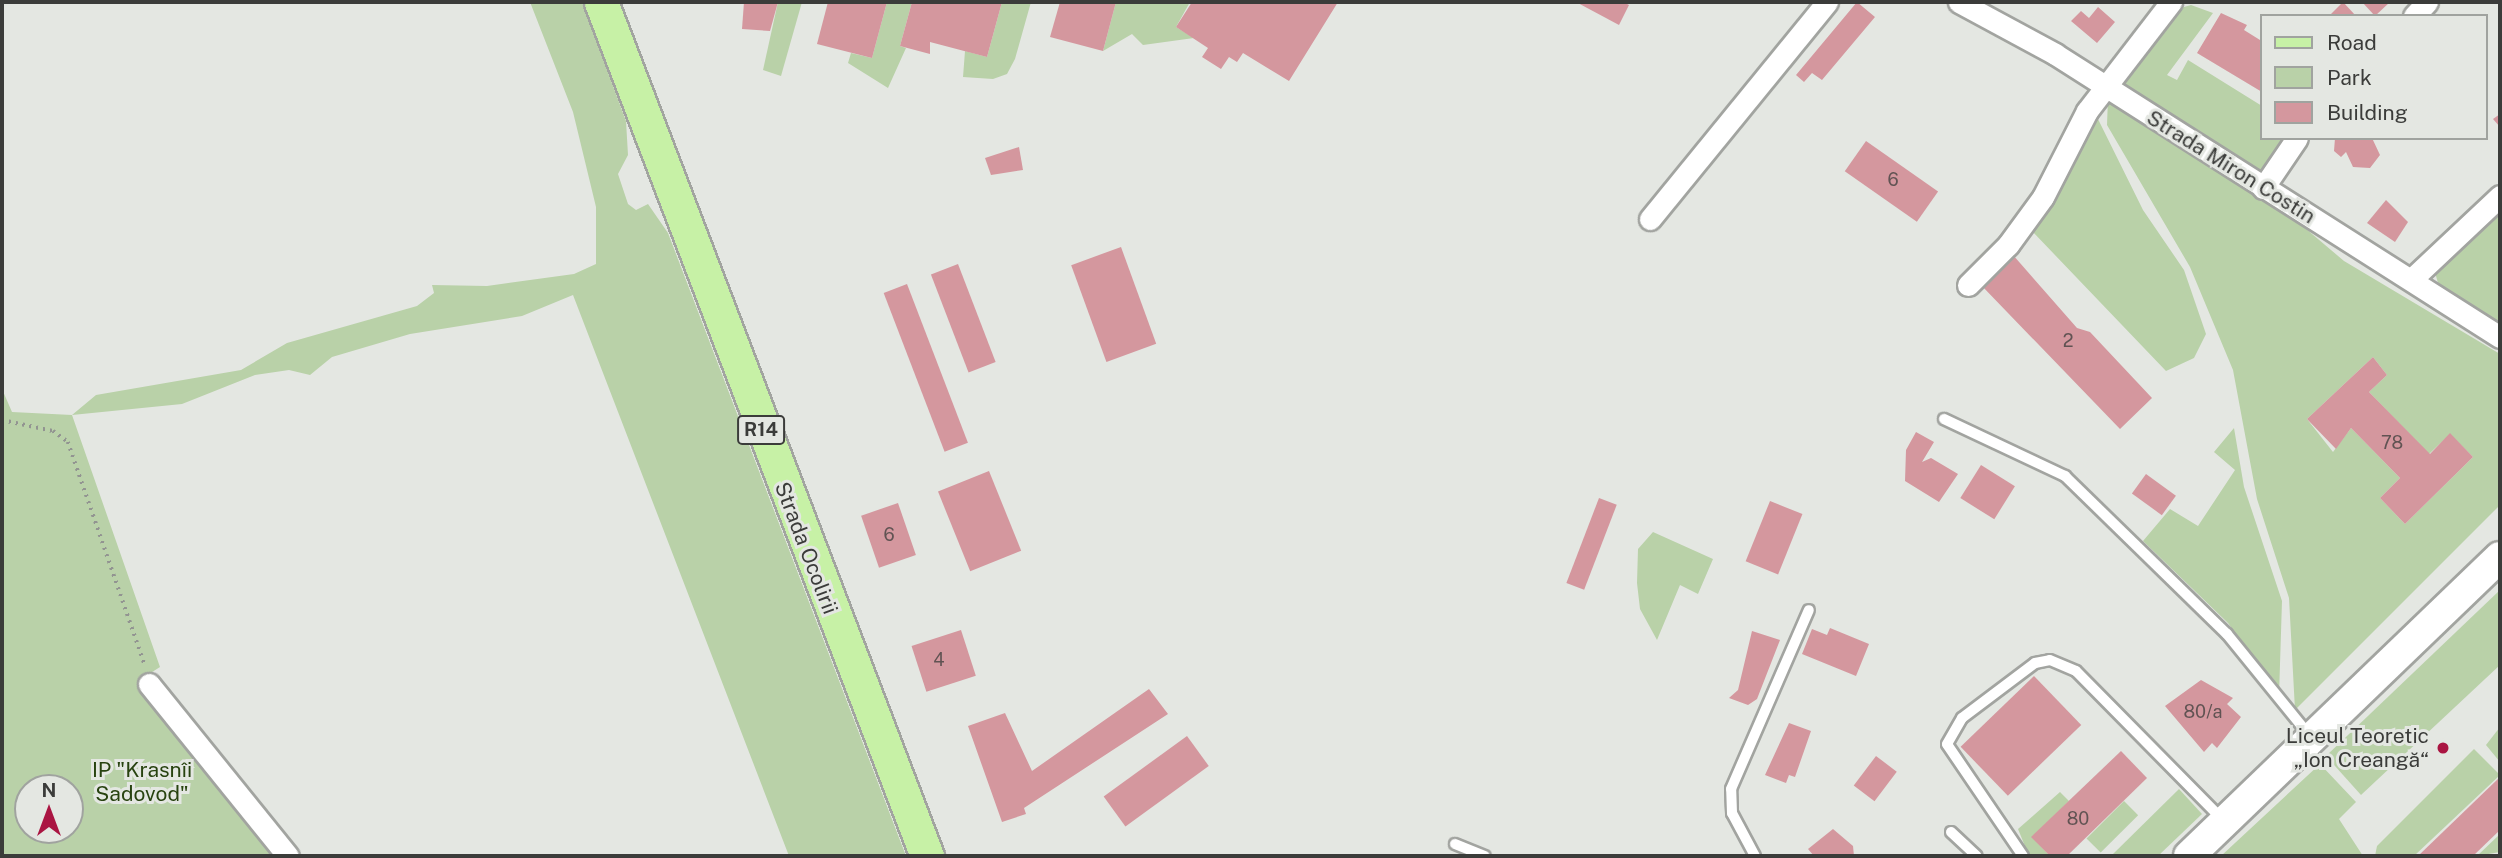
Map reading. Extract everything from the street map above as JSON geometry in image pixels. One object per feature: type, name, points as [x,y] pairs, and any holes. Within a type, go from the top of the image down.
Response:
[{"type":"main road","name":"Strada Ocolirii","points":[[601,2],[927,856]]},
{"type":"main road","points":[[2189,856],[2500,556]]},
{"type":"street","points":[[1650,219],[1827,2]]},
{"type":"street","name":"Strada Miron Costin","points":[[1959,2],[2414,277],[2500,337]]},
{"type":"street","points":[[1968,285],[2008,245],[2043,197],[2076,128],[2171,2]]},
{"type":"street","points":[[2263,188],[2296,140]]},
{"type":"street","points":[[2414,277],[2500,196]]},
{"type":"street","points":[[149,684],[288,856]]},
{"type":"lane","points":[[1944,419],[2065,476],[2227,634],[2312,738]]},
{"type":"lane","points":[[1755,856],[1732,813],[1731,789],[1808,610]]},
{"type":"lane","points":[[2023,856],[1947,744],[1962,718],[2035,663],[2050,660],[2076,671],[2225,822]]},
{"type":"lane","points":[[1951,832],[1977,856]]},
{"type":"lane","points":[[1455,844],[1485,856]]},
{"type":"path","points":[[2,421],[53,431],[68,442],[139,635],[149,684]]},
{"type":"green space","points":[[530,2],[582,2],[626,121],[628,155],[618,174],[628,204],[636,210],[648,204],[668,233],[906,856],[789,856],[573,295],[522,316],[410,334],[332,357],[310,375],[289,370],[255,375],[182,404],[72,415],[96,395],[241,370],[287,343],[417,306],[434,293],[432,285],[487,286],[574,274],[596,264],[596,207],[573,112]]},
{"type":"green space","points":[[778,2],[802,2],[781,76],[763,70]]},
{"type":"green space","points":[[887,2],[912,2],[900,46],[906,48],[888,88],[848,63],[851,53],[872,58]]},
{"type":"green space","points":[[1002,2],[1031,2],[1015,59],[1007,74],[993,79],[963,77],[965,51],[987,57]]},
{"type":"green space","points":[[1116,2],[1190,2],[1176,27],[1194,38],[1143,45],[1132,34],[1103,51]]},
{"type":"green space","points":[[2191,5],[2213,13],[2167,75],[2177,80],[2188,60],[2260,105],[2260,140],[2287,140],[2260,176],[2124,93],[2118,78],[2177,9]]},
{"type":"green space","points":[[2108,98],[2292,217],[2344,261],[2500,354],[2500,505],[2295,710],[2289,598],[2257,499],[2233,370],[2190,267],[2107,125]],"holes":[[[2373,357],[2387,375],[2369,392],[2429,454],[2450,434],[2473,457],[2405,524],[2380,498],[2400,478],[2351,428],[2333,452],[2307,419]]]},
{"type":"green space","points":[[2094,111],[2143,210],[2184,270],[2206,334],[2194,358],[2166,371],[2032,231]]},
{"type":"green space","points":[[2500,205],[2500,328],[2438,283],[2434,269]]},
{"type":"green space","name":"IP \"Krasnîi Sadovod\"","points":[[2,389],[12,412],[72,415],[160,667],[149,674],[294,856],[2,856]]},
{"type":"green space","points":[[2234,428],[2244,487],[2282,601],[2279,696],[2228,623],[2143,541],[2170,509],[2198,526],[2235,470],[2214,452]]},
{"type":"green space","points":[[1653,532],[1713,559],[1698,594],[1680,585],[1657,640],[1640,609],[1637,583],[1638,549]]},
{"type":"green space","points":[[2500,590],[2500,665],[2361,795],[2326,756]]},
{"type":"green space","points":[[2500,727],[2500,762],[2486,745]]},
{"type":"green space","points":[[2474,749],[2500,775],[2414,856],[2375,856],[2377,846]]},
{"type":"green space","points":[[2320,764],[2356,802],[2339,819],[2363,856],[2221,856]]},
{"type":"green space","points":[[2179,789],[2202,814],[2158,856],[2111,856]]},
{"type":"green space","points":[[2060,792],[2069,801],[2032,837],[2050,856],[2029,856],[2018,829]]},
{"type":"green space","points":[[2124,801],[2138,815],[2101,853],[2087,838]]},
{"type":"green space","points":[[2500,834],[2500,852],[2477,856]]},
{"type":"building","points":[[744,2],[778,2],[770,31],[742,29]]},
{"type":"building","points":[[828,2],[887,2],[872,58],[817,44]]},
{"type":"building","points":[[912,2],[1002,2],[987,57],[930,42],[930,54],[900,46]]},
{"type":"building","points":[[1060,2],[1116,2],[1103,51],[1050,37]]},
{"type":"building","points":[[1192,2],[1338,2],[1289,81],[1243,53],[1237,62],[1229,57],[1221,69],[1202,57],[1208,48],[1176,27]]},
{"type":"building","points":[[1576,2],[1623,2],[1629,5],[1619,25]]},
{"type":"building","points":[[1857,2],[1875,17],[1822,80],[1812,73],[1804,82],[1796,75]]},
{"type":"building","points":[[2343,2],[2354,14],[2331,14]]},
{"type":"building","points":[[2362,2],[2390,2],[2377,14],[2373,14]]},
{"type":"building","points":[[2098,7],[2115,22],[2097,43],[2071,21],[2081,11],[2089,18]]},
{"type":"building","points":[[2221,13],[2247,25],[2244,30],[2260,40],[2260,91],[2197,53]]},
{"type":"building","points":[[2500,114],[2500,127],[2493,119]]},
{"type":"building","points":[[2335,140],[2373,140],[2380,155],[2370,168],[2353,167],[2346,152],[2341,157],[2334,151]]},
{"type":"building","points":[[1866,141],[1938,191],[1917,222],[1845,171]]},
{"type":"building","points":[[1019,147],[1023,170],[991,175],[985,158]]},
{"type":"building","points":[[2386,200],[2408,222],[2395,242],[2367,223]]},
{"type":"building","points":[[1121,247],[1156,344],[1106,362],[1071,265]]},
{"type":"building","points":[[2013,255],[2077,328],[2090,332],[2152,398],[2120,429],[1981,285]]},
{"type":"building","points":[[958,264],[996,362],[969,372],[931,274]]},
{"type":"building","points":[[907,284],[968,443],[945,452],[884,293]]},
{"type":"building","points":[[2373,357],[2387,375],[2369,392],[2430,454],[2450,433],[2473,457],[2405,524],[2380,498],[2400,478],[2351,428],[2336,449],[2307,419]]},
{"type":"building","points":[[1916,432],[1934,442],[1922,462],[1931,458],[1958,474],[1939,502],[1905,481],[1906,450]]},
{"type":"building","points":[[1981,465],[2015,486],[1994,519],[1960,498]]},
{"type":"building","points":[[989,471],[1021,551],[970,571],[938,492]]},
{"type":"building","points":[[2146,474],[2176,496],[2162,515],[2132,493]]},
{"type":"building","points":[[1599,498],[1617,505],[1584,590],[1566,583]]},
{"type":"building","points":[[1770,501],[1802,514],[1778,574],[1746,561]]},
{"type":"building","points":[[898,503],[916,555],[879,568],[861,516]]},
{"type":"building","points":[[1830,628],[1869,644],[1856,676],[1802,654],[1812,629],[1827,635]]},
{"type":"building","points":[[961,630],[976,676],[926,692],[912,646]]},
{"type":"building","points":[[1752,631],[1780,640],[1757,699],[1748,705],[1729,698],[1738,690]]},
{"type":"building","points":[[2034,676],[2081,725],[2008,796],[1961,747]]},
{"type":"building","points":[[2201,680],[2233,698],[2227,704],[2241,717],[2217,748],[2212,743],[2204,752],[2165,706]]},
{"type":"building","points":[[1149,689],[1168,714],[1024,808],[1026,814],[1002,822],[968,726],[1005,713],[1032,771]]},
{"type":"building","points":[[1789,723],[1811,731],[1795,777],[1789,775],[1786,783],[1765,775]]},
{"type":"building","points":[[1187,736],[1209,766],[1125,826],[1104,797]]},
{"type":"building","points":[[2121,751],[2147,778],[2067,856],[2050,856],[2031,837]]},
{"type":"building","points":[[1876,756],[1897,772],[1874,801],[1854,786]]},
{"type":"building","points":[[2500,777],[2500,830],[2473,856],[2418,856]]},
{"type":"building","points":[[1833,829],[1853,846],[1854,856],[1814,856],[1808,849]]},
{"type":"place","name":"Liceul Teoretic „Ion Creangă“","points":[[2443,748]]}]
